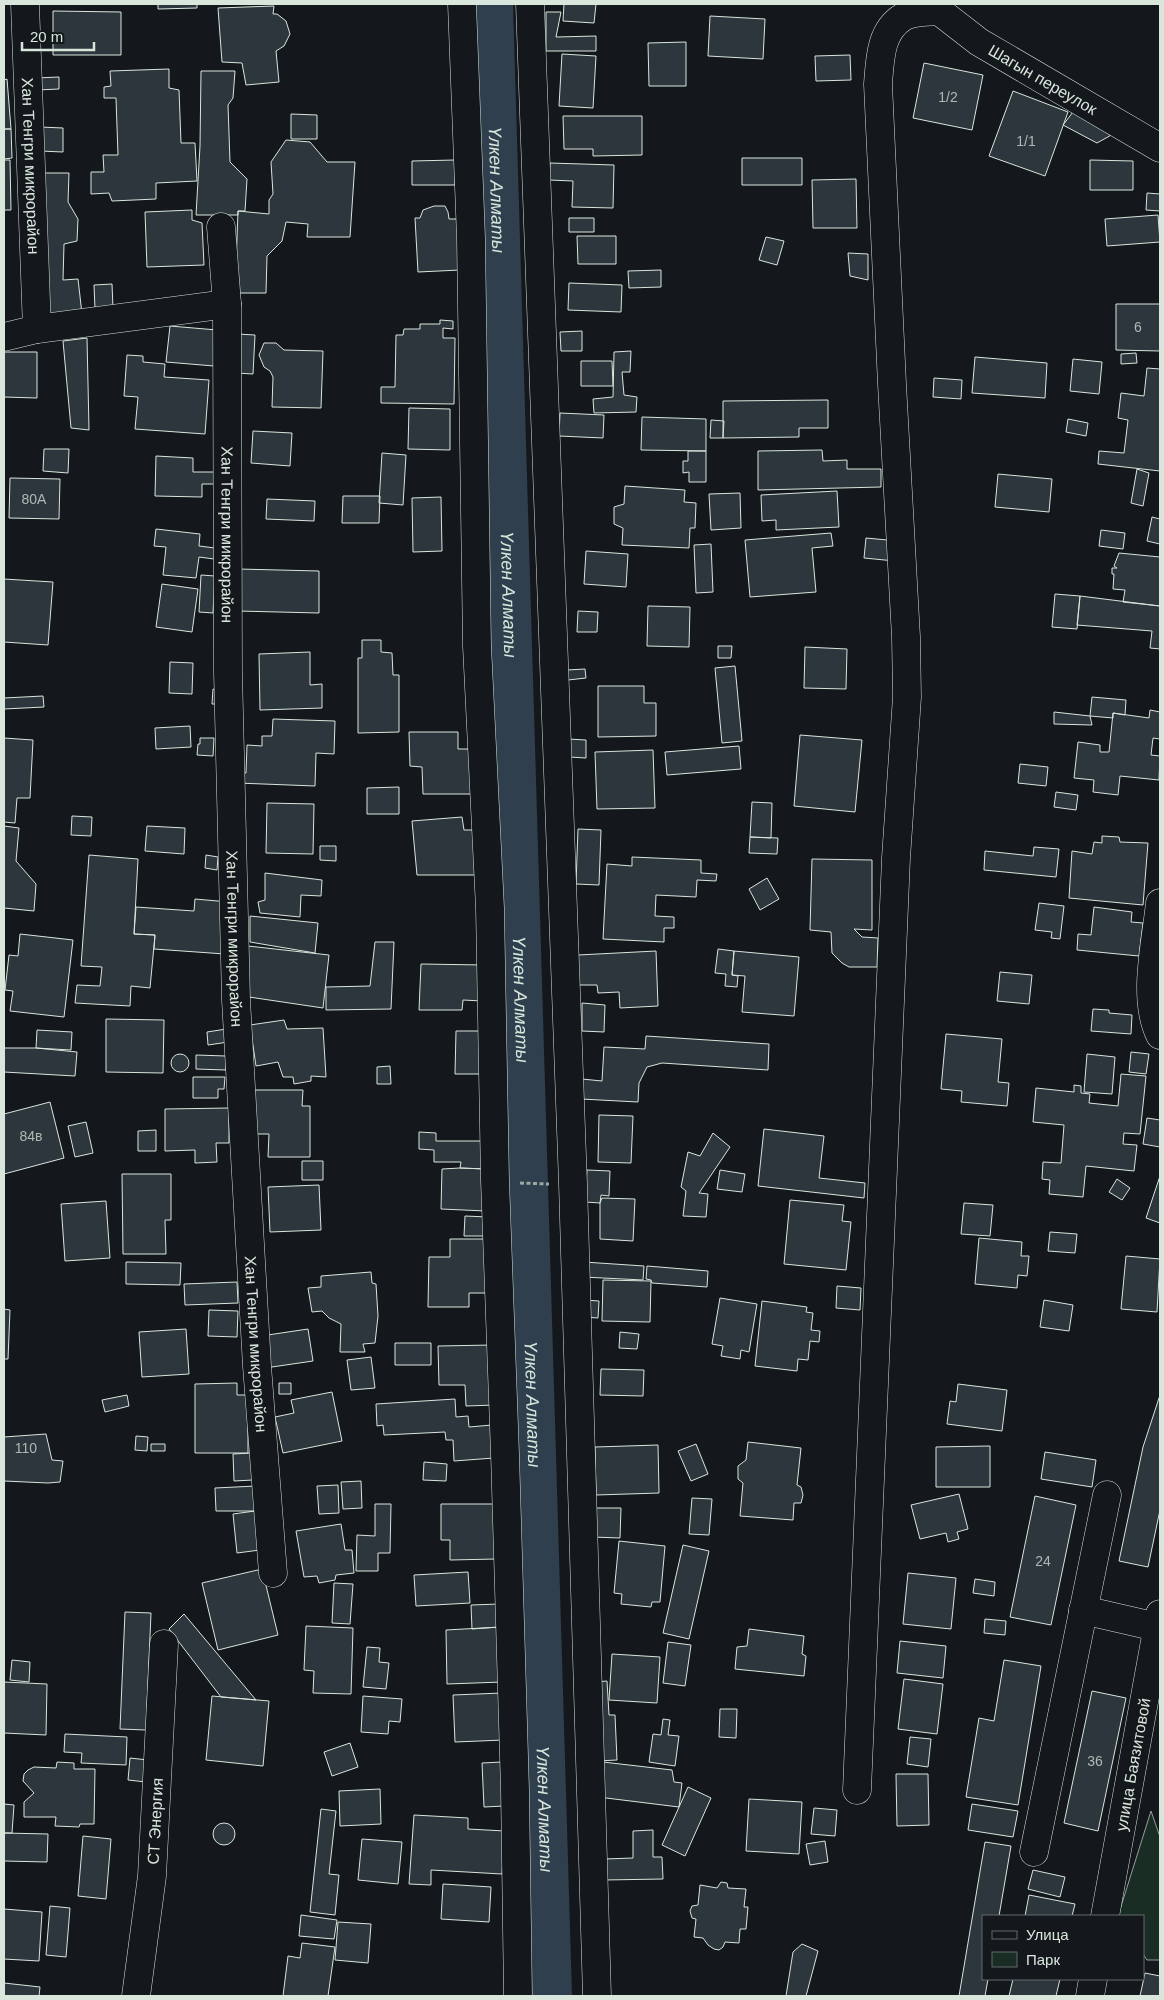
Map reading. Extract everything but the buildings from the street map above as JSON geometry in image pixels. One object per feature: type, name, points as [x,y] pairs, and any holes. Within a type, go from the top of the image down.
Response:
[{"type":"street","name":"Хан Тенгри микрорайон","points":[[25,4],[37,329]]},
{"type":"street","points":[[462,4],[471,248],[477,646],[490,908],[495,1182],[515,1790],[518,1996]]},
{"type":"street","points":[[530,4],[573,1184],[597,1996]]},
{"type":"street","points":[[857,1790],[896,858],[907,697],[906,637],[891,374],[878,84],[881,50],[889,30],[903,17],[934,7]]},
{"type":"street","name":"Шагын переулок","points":[[934,7],[980,42],[1160,148]]},
{"type":"street","name":"Хан Тенгри микрорайон","points":[[221,227],[227,304],[228,672],[236,1000],[257,1366],[273,1573]]},
{"type":"street","points":[[4,338],[37,329],[227,304]]},
{"type":"street","points":[[1160,903],[1150,1004],[1160,1035]]},
{"type":"street","points":[[1034,1852],[1107,1495]]},
{"type":"street","points":[[1083,1610],[1159,1621]]},
{"type":"street","name":"улица Баязитовой","points":[[1105,1915],[1159,1621]]},
{"type":"street","name":"СТ Энергия","points":[[136,1996],[152,1876],[164,1644]]},
{"type":"street","points":[[1090,1996],[1093,1980]]},
{"type":"path","points":[[495,1182],[573,1184]]},
{"type":"green space","points":[[1151,1811],[1160,1837],[1160,1960],[1147,1960],[1144,1956],[1144,1915],[1118,1915]]},
{"type":"waterway","name":"Үлкен Алматы","points":[[491,4],[550,1996]]}]
